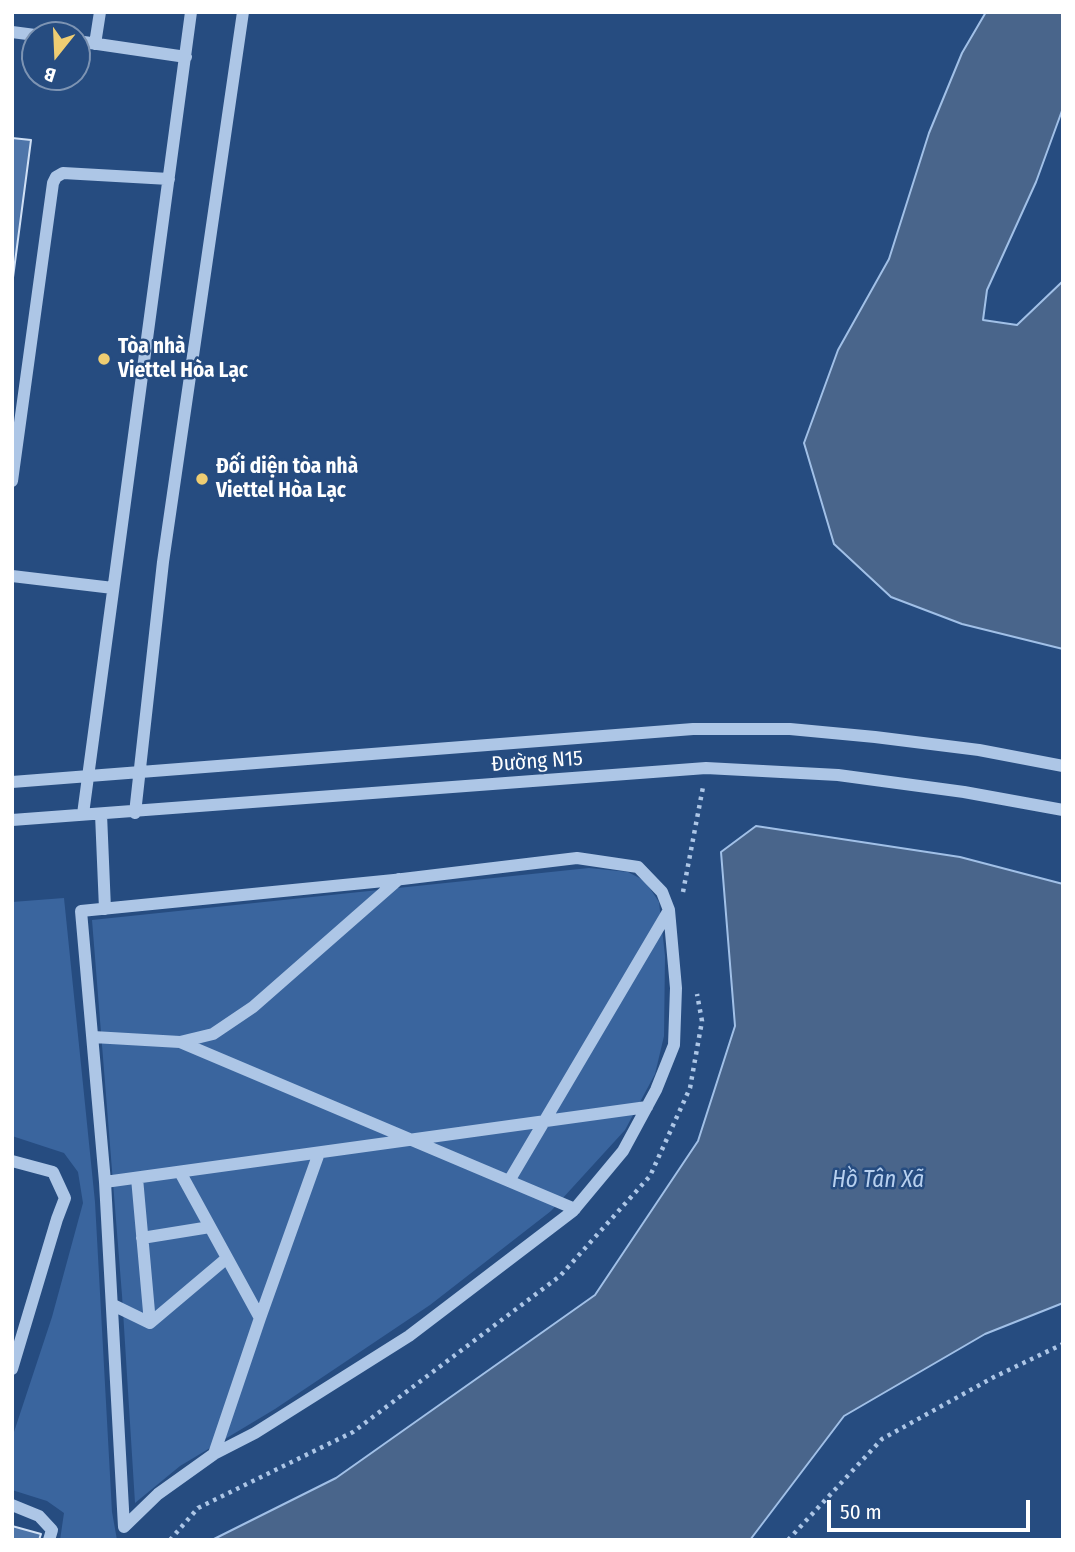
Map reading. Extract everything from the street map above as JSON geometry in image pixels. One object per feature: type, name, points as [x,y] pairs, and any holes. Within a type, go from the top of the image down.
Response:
[{"type":"street","points":[[96,44],[100,12]]},
{"type":"street","points":[[83,814],[191,12]]},
{"type":"street","points":[[135,813],[163,562],[243,12]]},
{"type":"street","points":[[91,43],[186,57]]},
{"type":"street","points":[[12,481],[19,384],[56,177],[63,173],[169,179]]},
{"type":"street","points":[[12,576],[113,587]]},
{"type":"street","name":"Đường N15","points":[[12,782],[693,729],[790,729],[979,750],[1063,766]]},
{"type":"street","name":"Đường N15","points":[[12,820],[135,813],[706,768],[838,775],[964,792],[1063,810]]},
{"type":"street","points":[[101,814],[105,909]]},
{"type":"street","points":[[577,858],[638,867],[662,891],[669,910],[676,988],[674,1045],[647,1107],[623,1151],[575,1209],[409,1336],[255,1433],[214,1454],[158,1494],[124,1527],[105,1182],[81,911],[400,879],[577,858]]},
{"type":"street","points":[[93,1037],[180,1042],[213,1034],[253,1007],[400,879]]},
{"type":"street","points":[[509,1181],[669,910]]},
{"type":"street","points":[[180,1042],[575,1209]]},
{"type":"street","points":[[105,1182],[647,1107]]},
{"type":"street","points":[[214,1454],[319,1153]]},
{"type":"street","points":[[12,1161],[53,1172],[65,1198],[12,1369]]},
{"type":"street","points":[[180,1172],[260,1318]]},
{"type":"street","points":[[136,1178],[150,1323]]},
{"type":"street","points":[[142,1238],[210,1227]]},
{"type":"street","points":[[150,1323],[228,1258]]},
{"type":"street","points":[[113,1305],[150,1323]]},
{"type":"street","points":[[12,1505],[39,1516],[52,1530],[49,1540]]},
{"type":"path","points":[[788,1540],[882,1439],[994,1377],[1063,1344]]},
{"type":"shaded area","points":[[589,868],[628,872],[645,881],[659,902],[665,956],[664,1036],[655,1074],[625,1130],[551,1211],[430,1305],[275,1409],[180,1466],[135,1503],[122,1295],[92,920]]},
{"type":"shaded area","points":[[64,898],[95,1202],[112,1512],[117,1540],[60,1540],[64,1513],[47,1501],[12,1490],[12,1438],[52,1317],[83,1203],[78,1172],[64,1153],[12,1136],[12,902]]},
{"type":"water","points":[[986,12],[1063,12],[1063,108],[1036,182],[987,290],[983,320],[1017,325],[1063,281],[1063,649],[962,624],[891,597],[834,544],[804,443],[838,350],[889,259],[929,133],[962,53]]},
{"type":"water","name":"Hồ Tân Xã","points":[[756,826],[960,857],[1063,884],[1063,1303],[985,1334],[844,1416],[750,1540],[212,1540],[336,1478],[595,1295],[698,1141],[735,1026],[721,852]]},
{"type":"building","points":[[12,138],[31,140],[12,285]]},
{"type":"building","points":[[12,1526],[41,1534],[39,1540],[12,1540]]},
{"type":"place","name":"Tòa nhà Viettel Hòa Lạc","points":[[104,359]]},
{"type":"place","name":"Đối diện tòa nhà Viettel Hòa Lạc","points":[[202,479]]}]
